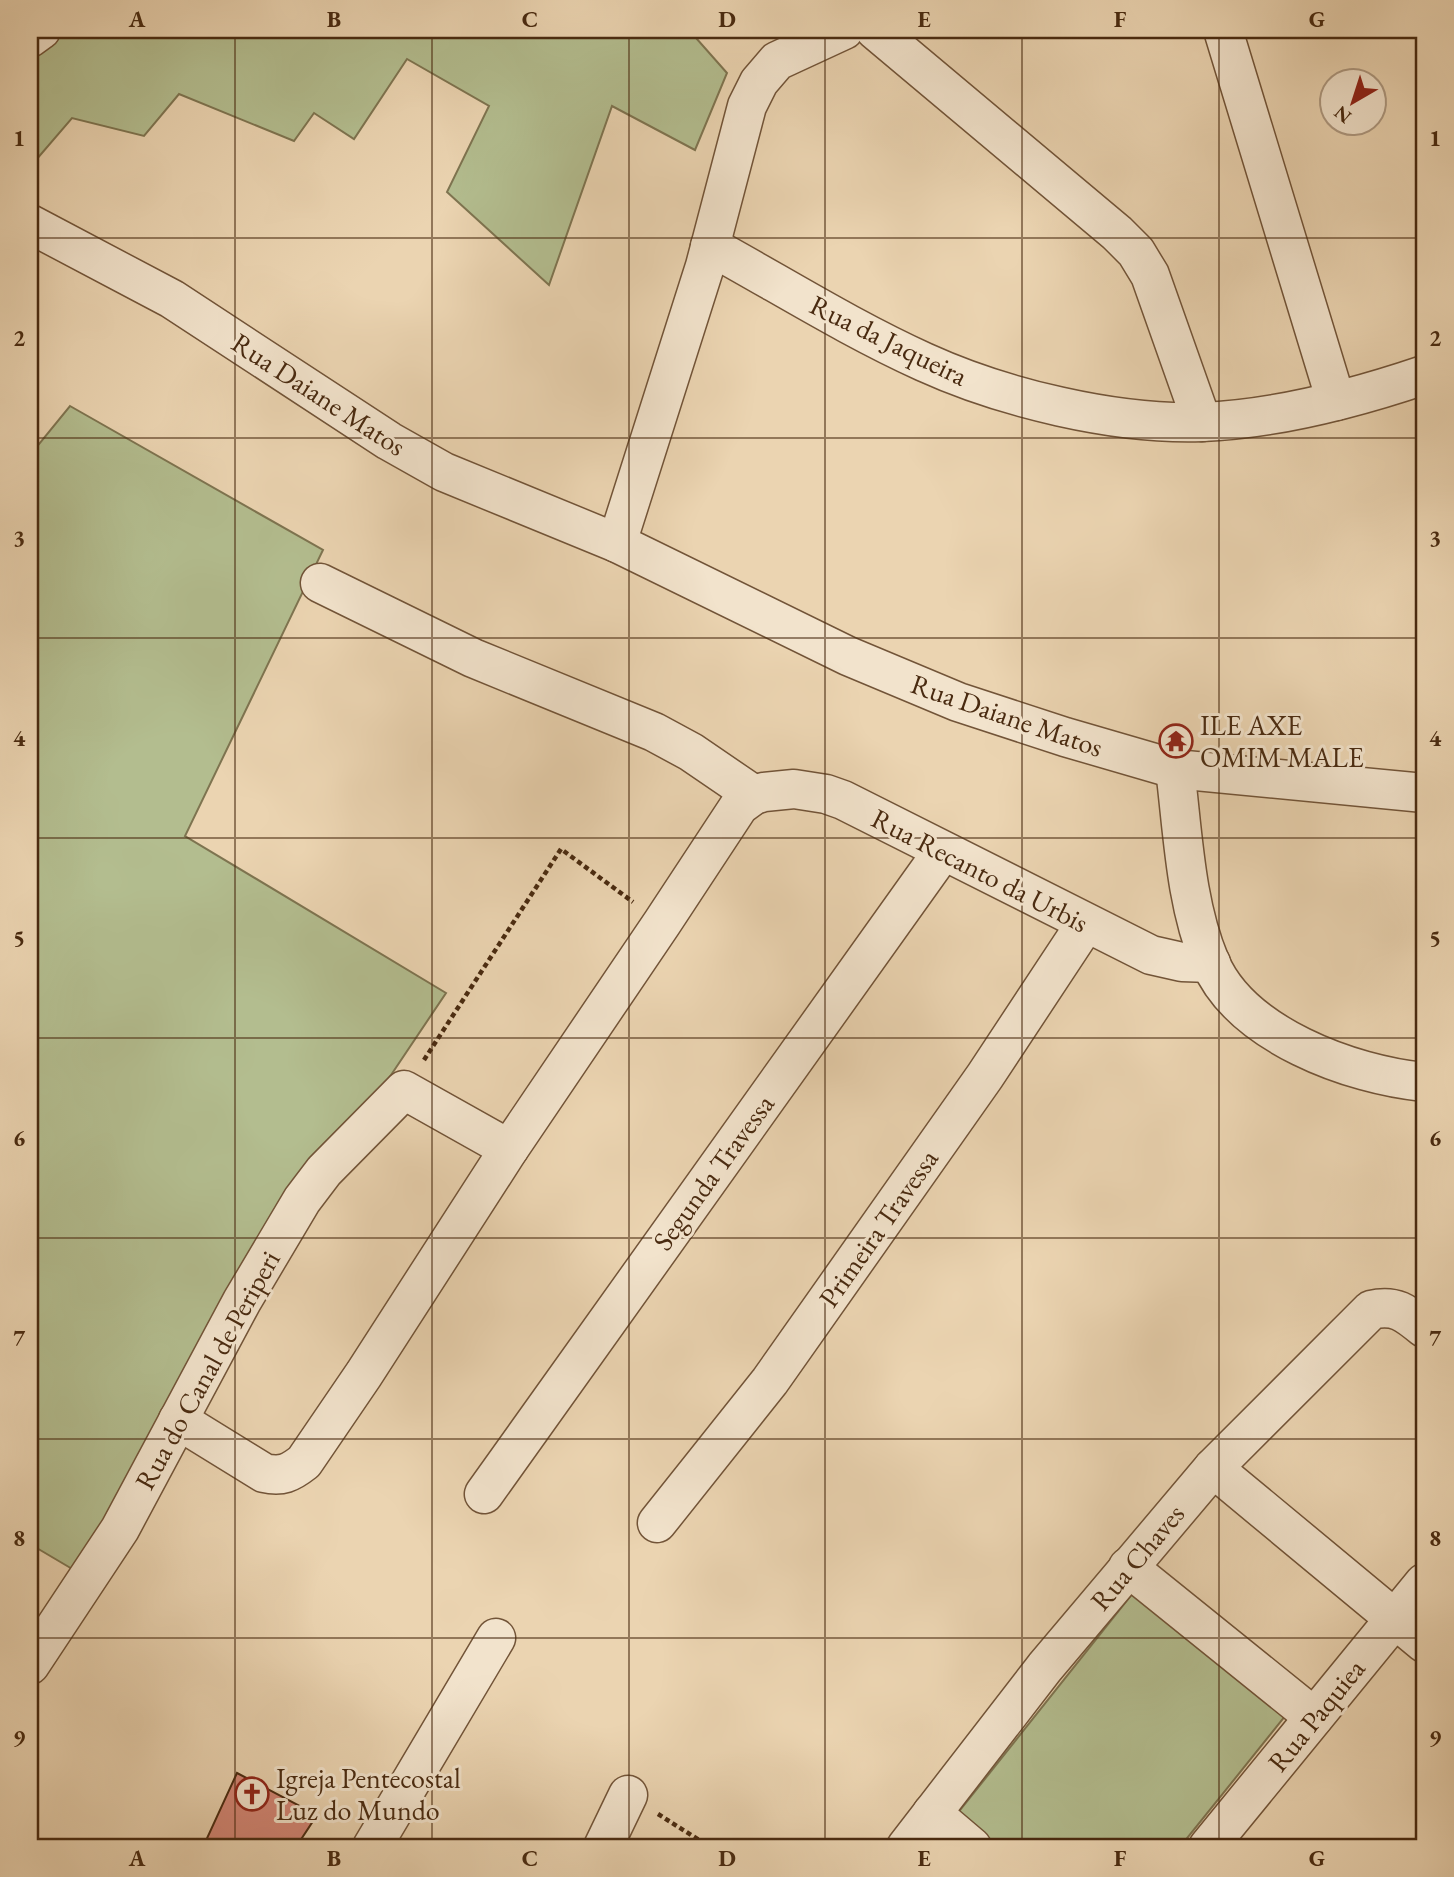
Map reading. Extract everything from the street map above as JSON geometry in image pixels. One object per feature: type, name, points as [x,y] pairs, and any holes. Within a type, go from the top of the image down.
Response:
[{"type":"street","points":[[30,38],[41,30]]},
{"type":"street","points":[[617,543],[710,246],[747,106],[759,82],[777,61],[845,30]]},
{"type":"street","points":[[875,30],[1136,252],[1150,275],[1202,422]]},
{"type":"street","points":[[1223,30],[1336,401]]},
{"type":"street","name":"Rua Daiane Matos","points":[[30,224],[172,299],[389,441],[444,472],[617,543],[848,656],[958,702],[1175,769],[1424,793]]},
{"type":"street","name":"Rua da Jaqueira","points":[[710,246],[884,343],[981,385],[1059,405],[1138,420],[1202,422],[1267,416],[1336,401],[1424,374]]},
{"type":"street","points":[[178,1420],[264,1473],[279,1476],[291,1472],[304,1462],[365,1374],[509,1149],[735,810],[751,797],[691,752],[654,732],[473,658],[320,583]]},
{"type":"street","points":[[1175,769],[1191,902],[1210,963],[1218,977],[1241,1004],[1269,1027],[1304,1048],[1349,1067],[1424,1082]]},
{"type":"street","name":"Rua Recanto da Urbis","points":[[751,797],[773,790],[794,789],[826,794],[1159,957],[1182,962],[1210,963]]},
{"type":"street","name":"Segunda Travessa","points":[[484,1494],[943,851]]},
{"type":"street","name":"Primeira Travessa","points":[[657,1523],[770,1381],[985,1076],[1086,923]]},
{"type":"street","points":[[404,1090],[509,1149]]},
{"type":"street","name":"Rua do Canal de Periperi","points":[[30,1665],[120,1529],[242,1301],[302,1200],[324,1171],[404,1090]]},
{"type":"street","name":"Rua Chaves","points":[[906,1847],[1045,1667],[1213,1468],[1371,1310],[1386,1306],[1413,1320]]},
{"type":"street","points":[[1213,1468],[1424,1643]]},
{"type":"street","points":[[1128,1567],[1314,1717]]},
{"type":"street","name":"Rua Paquiea","points":[[1208,1847],[1424,1583]]},
{"type":"street","points":[[372,1847],[496,1638]]},
{"type":"street","points":[[604,1847],[628,1795]]},
{"type":"street","points":[[932,1813],[972,1847]]},
{"type":"path","points":[[404,1090],[561,849],[662,923]]},
{"type":"path","points":[[628,1795],[710,1847]]},
{"type":"green space","points":[[30,30],[689,30],[727,73],[695,150],[612,106],[549,285],[447,192],[489,106],[407,59],[354,139],[314,113],[294,141],[179,94],[144,136],[72,118],[30,167]]},
{"type":"green space","points":[[70,406],[323,550],[185,836],[446,993],[387,1081],[79,1573],[30,1544],[30,455]]},
{"type":"green space","points":[[1133,1593],[1286,1715],[1180,1847],[998,1847],[957,1814]]},
{"type":"building","name":"Igreja Pentecostal Luz do Mundo","points":[[237,1773],[317,1815],[296,1847],[203,1847]]},
{"type":"place","name":"ILE AXE OMIM MALE","points":[[1176,741]]},
{"type":"place","name":"Igreja Pentecostal Luz do Mundo","points":[[252,1794]]}]
